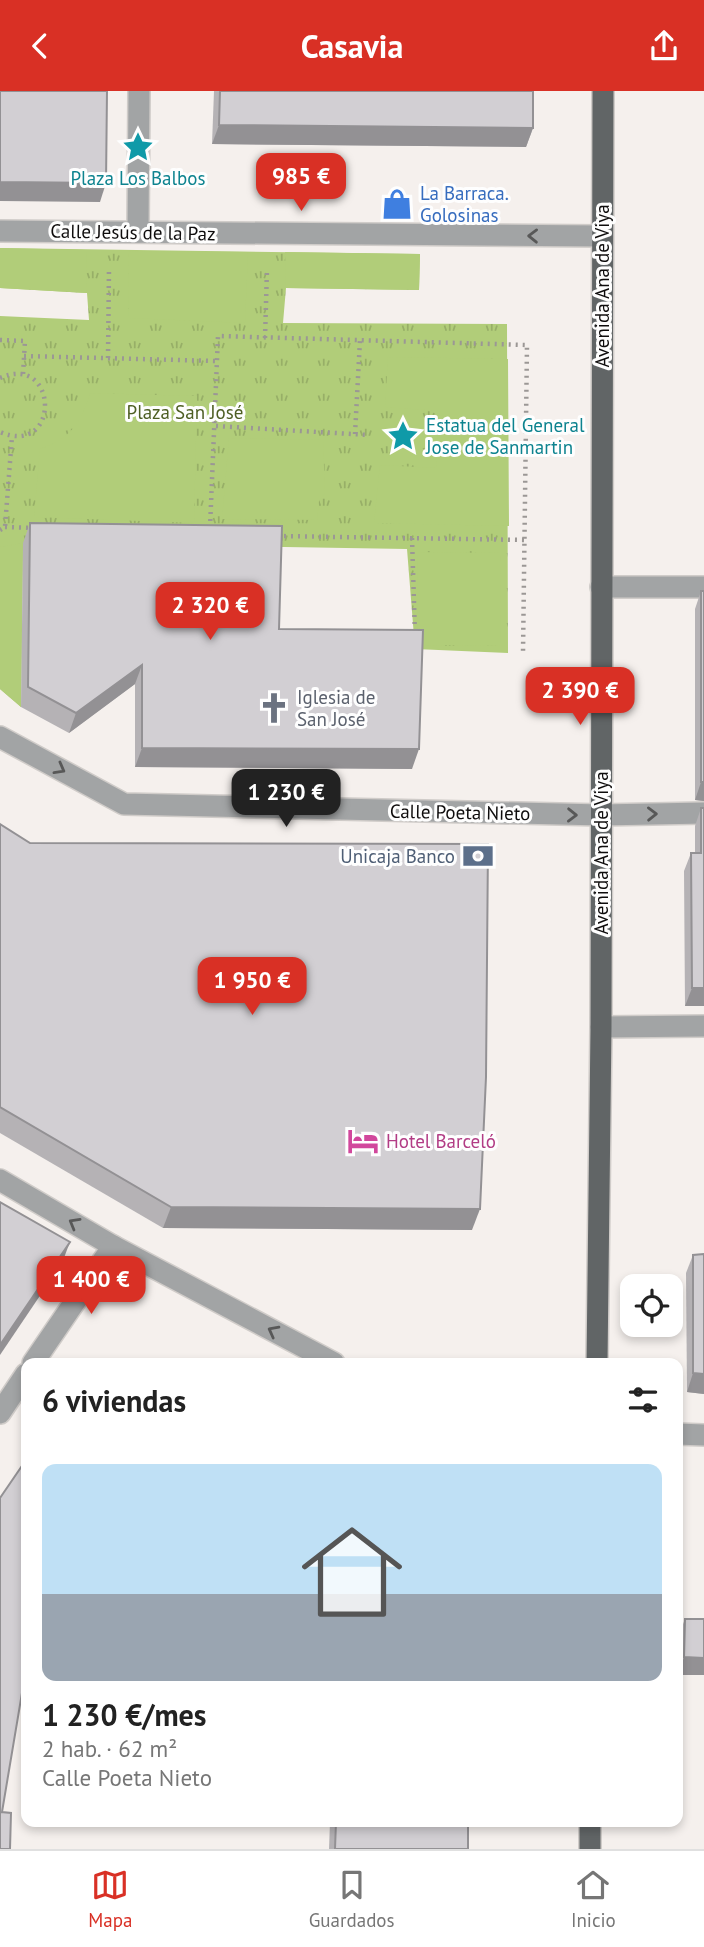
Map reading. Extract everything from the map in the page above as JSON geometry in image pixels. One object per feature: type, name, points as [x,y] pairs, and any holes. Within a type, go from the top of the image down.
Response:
[{"type":"main road","name":"Avenida Ana de Viya","points":[[597,1358],[601,1027],[603,91]]},
{"type":"main road","points":[[590,1827],[590,1849]]},
{"type":"street","points":[[138,232],[139,91]]},
{"type":"street","name":"Calle Jesús de la Paz","points":[[0,231],[602,236]]},
{"type":"street","points":[[601,587],[704,587]]},
{"type":"street","name":"Calle Poeta Nieto","points":[[0,737],[124,804],[601,815],[704,813]]},
{"type":"street","points":[[601,1027],[704,1026]]},
{"type":"street","points":[[0,1180],[113,1246],[325,1358]]},
{"type":"street","points":[[36,1358],[113,1246]]},
{"type":"street","points":[[0,1413],[21,1382]]},
{"type":"street","points":[[683,1434],[704,1435]]},
{"type":"path","points":[[108,358],[109,263]]},
{"type":"path","points":[[265,338],[267,265]]},
{"type":"path","points":[[209,536],[218,336],[527,345],[523,653]]},
{"type":"path","points":[[355,434],[360,340]]},
{"type":"path","points":[[0,341],[25,341],[23,375]]},
{"type":"path","points":[[24,356],[217,361]]},
{"type":"path","points":[[0,378],[12,374],[23,375],[41,387],[46,407],[39,426],[21,436],[0,432]]},
{"type":"path","points":[[216,426],[369,435]]},
{"type":"path","points":[[12,436],[3,529],[46,529]]},
{"type":"path","points":[[263,536],[525,540]]},
{"type":"path","points":[[412,538],[415,636]]},
{"type":"green space","name":"Plaza San José","points":[[0,248],[420,254],[419,290],[286,288],[283,323],[507,324],[508,653],[415,649],[407,549],[23,543],[21,707],[0,689],[0,316],[89,320],[87,293],[0,288]]},
{"type":"green space","points":[[0,248],[86,250],[87,293],[0,288]]},
{"type":"green space","points":[[128,251],[248,252],[245,323],[129,318]]},
{"type":"green space","points":[[285,252],[420,254],[419,290],[286,288]]},
{"type":"green space","points":[[388,357],[508,359],[509,526],[374,523],[380,465],[436,468],[438,411],[385,407]]},
{"type":"green space","points":[[90,393],[197,396],[194,523],[34,517],[40,449],[59,440],[73,429],[83,413]]},
{"type":"green space","points":[[229,438],[323,440],[325,493],[319,501],[317,520],[222,519]]},
{"type":"green space","points":[[23,543],[21,707],[0,689],[0,547]]},
{"type":"green space","points":[[418,552],[501,553],[500,646],[417,645]]},
{"type":"building","points":[[0,91],[107,91],[106,183],[0,182]]},
{"type":"building","points":[[220,91],[533,91],[533,128],[219,125]]},
{"type":"building","points":[[30,523],[282,526],[279,629],[423,630],[419,749],[142,748],[142,665],[76,713],[28,687]]},
{"type":"building","points":[[701,591],[704,591],[704,782],[701,782]]},
{"type":"building","points":[[701,808],[704,808],[704,988],[692,988],[691,853],[701,853]]},
{"type":"building","points":[[0,824],[30,843],[488,844],[486,1077],[480,1209],[171,1207],[0,1107]]},
{"type":"building","points":[[0,1202],[70,1242],[0,1345]]},
{"type":"building","points":[[704,1254],[704,1374],[693,1373],[693,1255]]},
{"type":"building","points":[[21,1467],[21,1699],[2,1812],[11,1813],[10,1849],[0,1849],[0,1498]]},
{"type":"building","points":[[685,1619],[704,1619],[704,1658],[684,1657]]},
{"type":"building","points":[[336,1827],[468,1827],[468,1849],[335,1849]]},
{"type":"place","name":"Plaza Los Balbos","points":[[138,147]]},
{"type":"place","name":"La Barraca. Golosinas","points":[[397,204]]},
{"type":"place","name":"Estatua del General Jose de Sanmartin","points":[[403,436]]},
{"type":"place","name":"Iglesia de San José","points":[[274,708]]},
{"type":"place","name":"Unicaja Banco","points":[[478,856]]},
{"type":"place","name":"Hotel Barceló","points":[[363,1141]]}]
